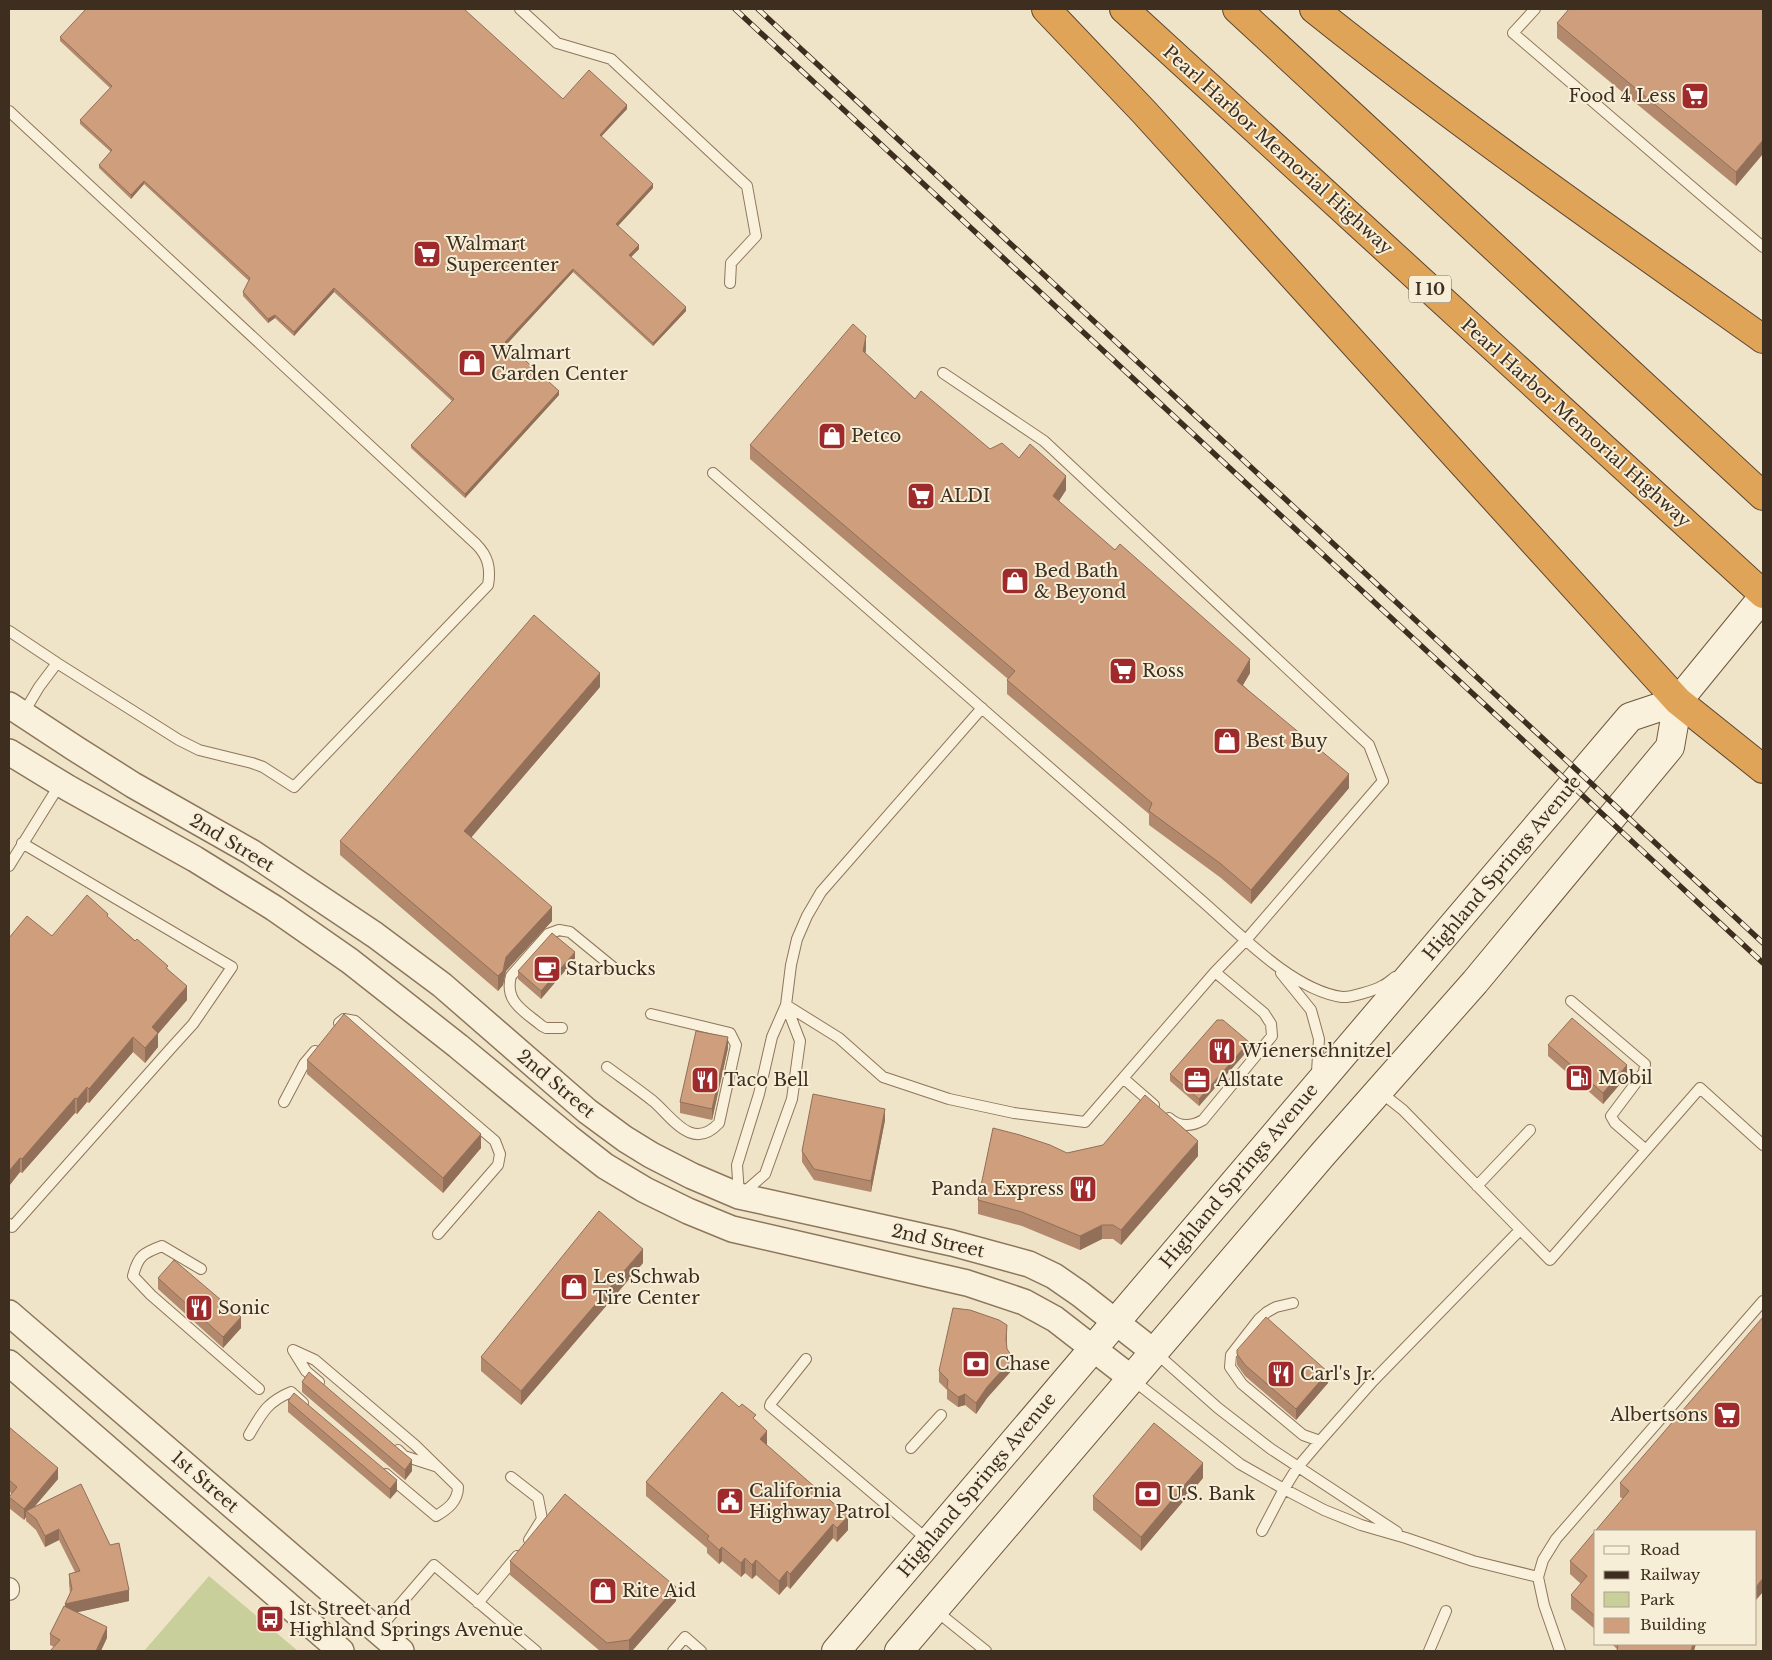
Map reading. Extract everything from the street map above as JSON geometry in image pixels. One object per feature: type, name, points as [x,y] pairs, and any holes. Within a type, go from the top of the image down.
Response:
[{"type":"highway","points":[[1046,9],[1144,112],[1678,701],[1763,769]]},
{"type":"highway","name":"Pearl Harbor Memorial Highway","points":[[1124,9],[1737,570],[1763,596]]},
{"type":"highway","points":[[1236,9],[1763,496]]},
{"type":"highway","points":[[1314,9],[1470,129],[1763,339]]},
{"type":"main road","points":[[899,1651],[1378,1091],[1475,982],[1670,747],[1678,701],[1763,596]]},
{"type":"main road","name":"Highland Springs Avenue","points":[[836,1651],[1630,717],[1678,701]]},
{"type":"street","name":"2nd Street","points":[[16,710],[134,785],[251,852],[382,940],[442,985],[587,1112],[625,1139],[692,1176],[739,1196],[952,1243],[1029,1264],[1054,1276],[1080,1294],[1154,1352]]},
{"type":"street","name":"2nd Street","points":[[9,752],[60,784],[203,864],[274,908],[350,961],[605,1166],[645,1190],[732,1230],[967,1283],[994,1291],[1039,1309],[1055,1319],[1131,1378]]},
{"type":"street","points":[[60,784],[86,782],[217,858],[231,861],[251,852]]},
{"type":"street","points":[[350,961],[365,947],[450,1011],[508,1042]]},
{"type":"street","name":"1st Street","points":[[9,1313],[401,1651]]},
{"type":"street","points":[[9,1363],[341,1651]]},
{"type":"lane","points":[[520,9],[557,43],[611,59],[747,186],[756,236],[731,263],[730,283]]},
{"type":"lane","points":[[1535,9],[1514,33],[1763,247]]},
{"type":"lane","points":[[9,111],[482,550],[490,570],[488,585],[294,787],[263,767],[199,750],[179,740],[56,663],[9,630]]},
{"type":"lane","points":[[786,1005],[839,1038],[883,1077],[949,1099],[1014,1113],[1085,1122],[1383,781],[1369,745],[1044,441],[942,373]]},
{"type":"lane","points":[[713,473],[1246,940],[1289,974],[1316,990],[1344,997],[1381,987],[1430,952]]},
{"type":"lane","points":[[16,710],[39,687],[56,663]]},
{"type":"lane","points":[[739,1196],[737,1165],[759,1094],[772,1037],[786,1005],[791,965],[797,939],[807,916],[821,892],[982,708]]},
{"type":"lane","points":[[9,866],[60,784]]},
{"type":"lane","points":[[9,1224],[12,1227],[193,1024],[232,968],[22,843]]},
{"type":"lane","points":[[562,1028],[546,1028],[542,1026],[510,998],[509,985],[511,976],[548,934],[559,930],[570,932],[614,968]]},
{"type":"lane","points":[[1267,958],[1311,1010],[1319,1039],[1317,1072],[1288,1119]]},
{"type":"lane","points":[[1123,1078],[1174,1123],[1183,1126],[1197,1124],[1204,1120],[1272,1036],[1272,1024],[1264,1013],[1215,972]]},
{"type":"lane","points":[[1571,1001],[1645,1064],[1644,1072],[1611,1116],[1615,1123],[1646,1150]]},
{"type":"lane","points":[[739,1196],[765,1174],[792,1099],[800,1041],[786,1005]]},
{"type":"lane","points":[[607,1067],[654,1102],[677,1126],[697,1134],[712,1130],[719,1123],[736,1042],[730,1033],[651,1014]]},
{"type":"lane","points":[[333,1029],[344,1019],[355,1021],[495,1141],[500,1154],[498,1165],[438,1234]]},
{"type":"lane","points":[[284,1102],[304,1064],[322,1043]]},
{"type":"lane","points":[[1378,1091],[1403,1110],[1550,1260],[1700,1088],[1763,1145]]},
{"type":"lane","points":[[1477,1186],[1530,1130]]},
{"type":"lane","points":[[1262,1531],[1297,1468],[1320,1441],[1373,1381],[1520,1230]]},
{"type":"lane","points":[[201,1269],[162,1246],[146,1251],[136,1263],[133,1276],[259,1389]]},
{"type":"lane","points":[[1560,1651],[1544,1605],[1538,1577],[1543,1560],[1556,1539],[1763,1301]]},
{"type":"lane","points":[[1293,1303],[1267,1312],[1259,1319],[1231,1355],[1230,1367],[1242,1384],[1303,1436],[1320,1441]]},
{"type":"lane","points":[[327,1389],[306,1371],[294,1350],[315,1360],[415,1445],[458,1486],[458,1496],[446,1510],[436,1516],[380,1468]]},
{"type":"lane","points":[[1154,1352],[1218,1408],[1297,1468],[1406,1538]]},
{"type":"lane","points":[[806,1359],[770,1406],[929,1541]]},
{"type":"lane","points":[[1131,1378],[1240,1464],[1324,1510],[1361,1525],[1406,1538],[1472,1561],[1538,1577]]},
{"type":"lane","points":[[249,1435],[262,1412],[276,1398],[291,1392],[313,1411]]},
{"type":"lane","points":[[911,1448],[941,1414]]},
{"type":"lane","points":[[390,1444],[404,1456],[438,1468]]},
{"type":"lane","points":[[478,1603],[522,1550],[542,1519],[538,1498],[511,1477]]},
{"type":"lane","points":[[377,1631],[434,1565],[536,1651]]},
{"type":"lane","points":[[935,1610],[986,1651]]},
{"type":"lane","points":[[1429,1651],[1446,1611]]},
{"type":"lane","points":[[673,1651],[685,1636],[701,1651]]},
{"type":"green space","points":[[209,1576],[298,1651],[144,1651]]},
{"type":"building","name":"Walmart Supercenter","points":[[86,9],[464,9],[563,99],[589,70],[627,105],[600,135],[653,184],[616,224],[639,245],[629,255],[686,307],[653,343],[573,269],[505,342],[559,391],[465,494],[411,445],[454,399],[334,288],[294,332],[275,315],[268,319],[243,292],[250,278],[144,181],[131,195],[99,165],[112,150],[80,120],[112,86],[60,37]]},
{"type":"building","name":"Food 4 Less","points":[[1569,9],[1763,9],[1763,140],[1736,172],[1557,23]]},
{"type":"building","points":[[853,324],[866,336],[863,351],[915,399],[921,391],[990,449],[1002,443],[1019,458],[1030,444],[1066,476],[1053,496],[1115,550],[1120,544],[1250,659],[1237,681],[1349,774],[1251,890],[1221,864],[1149,811],[1152,803],[1007,680],[1015,671],[750,445]]},
{"type":"building","points":[[534,615],[600,673],[464,831],[552,907],[506,957],[503,971],[498,976],[340,841]]},
{"type":"building","points":[[87,895],[108,914],[107,916],[135,941],[137,939],[168,966],[166,968],[187,986],[152,1027],[158,1033],[145,1048],[133,1037],[89,1089],[87,1087],[77,1099],[75,1098],[22,1159],[20,1158],[9,1171],[9,938],[27,916],[52,936]]},
{"type":"building","name":"Starbucks","points":[[552,933],[575,952],[541,991],[518,971]]},
{"type":"building","points":[[344,1014],[481,1134],[443,1178],[307,1060]]},
{"type":"building","points":[[1572,1018],[1627,1065],[1603,1093],[1548,1045]]},
{"type":"building","points":[[1217,1020],[1223,1020],[1249,1042],[1199,1099],[1170,1074]]},
{"type":"building","name":"Taco Bell","points":[[696,1031],[728,1037],[712,1109],[680,1102]]},
{"type":"building","points":[[813,1094],[885,1109],[871,1181],[814,1169],[802,1151]]},
{"type":"building","points":[[1145,1095],[1198,1141],[1121,1230],[1113,1225],[1102,1225],[1080,1236],[1022,1212],[978,1200],[993,1128],[1050,1145],[1067,1153],[1103,1145]]},
{"type":"building","points":[[599,1211],[643,1249],[521,1391],[481,1357]]},
{"type":"building","name":"Sonic","points":[[174,1260],[241,1317],[223,1337],[158,1278]]},
{"type":"building","name":"Chase","points":[[953,1308],[970,1310],[999,1320],[1007,1325],[1007,1349],[1013,1358],[987,1387],[976,1403],[965,1394],[958,1397],[947,1388],[948,1380],[939,1371]]},
{"type":"building","name":"Carl's Jr.","points":[[1266,1317],[1328,1372],[1296,1409],[1245,1365],[1237,1354],[1237,1350]]},
{"type":"building","name":"Albertsons","points":[[1763,1317],[1763,1578],[1757,1586],[1757,1530],[1596,1530],[1629,1491],[1620,1483]]},
{"type":"building","points":[[309,1372],[412,1460],[405,1470],[302,1382]]},
{"type":"building","name":"California Highway Patrol","points":[[722,1392],[739,1407],[742,1404],[756,1415],[753,1418],[767,1431],[760,1439],[848,1516],[837,1528],[833,1524],[790,1574],[787,1571],[779,1581],[756,1560],[752,1565],[745,1558],[741,1563],[722,1547],[719,1550],[707,1539],[709,1536],[646,1482]]},
{"type":"building","points":[[294,1393],[397,1480],[390,1489],[288,1401]]},
{"type":"building","name":"U.S. Bank","points":[[1154,1423],[1203,1463],[1141,1537],[1093,1496]]},
{"type":"building","points":[[9,1427],[58,1468],[24,1509],[9,1497],[17,1487],[9,1480]]},
{"type":"building","points":[[81,1484],[110,1545],[119,1543],[129,1590],[65,1604],[72,1589],[69,1574],[80,1571],[59,1529],[45,1536],[36,1519],[26,1511]]},
{"type":"building","points":[[565,1494],[676,1587],[629,1640],[607,1643],[510,1561]]},
{"type":"building","name":"Albertsons","points":[[1594,1533],[1594,1615],[1571,1595],[1587,1576],[1570,1561]]},
{"type":"building","points":[[64,1606],[107,1627],[96,1651],[50,1651],[60,1640],[50,1634]]},
{"type":"building","points":[[1618,1645],[1693,1645],[1691,1651],[1617,1651]]},
{"type":"railway","points":[[735,9],[1763,963]]},
{"type":"railway","points":[[758,9],[1763,943]]},
{"type":"place","name":"Food 4 Less","points":[[1695,96]]},
{"type":"place","name":"Walmart Supercenter","points":[[427,254]]},
{"type":"place","name":"Walmart Garden Center","points":[[472,363]]},
{"type":"place","name":"Petco","points":[[832,436]]},
{"type":"place","name":"ALDI","points":[[921,496]]},
{"type":"place","name":"Bed Bath & Beyond","points":[[1015,581]]},
{"type":"place","name":"Ross","points":[[1123,671]]},
{"type":"place","name":"Best Buy","points":[[1227,741]]},
{"type":"place","name":"Starbucks","points":[[547,969]]},
{"type":"place","name":"Wienerschnitzel","points":[[1222,1051]]},
{"type":"place","name":"Mobil","points":[[1579,1078]]},
{"type":"place","name":"Taco Bell","points":[[705,1080]]},
{"type":"place","name":"Allstate","points":[[1197,1080]]},
{"type":"place","name":"Panda Express","points":[[1083,1189]]},
{"type":"place","name":"Les Schwab Tire Center","points":[[574,1287]]},
{"type":"place","name":"Sonic","points":[[199,1308]]},
{"type":"place","name":"Chase","points":[[976,1364]]},
{"type":"place","name":"Carl's Jr.","points":[[1281,1374]]},
{"type":"place","name":"Albertsons","points":[[1727,1415]]},
{"type":"place","name":"U.S. Bank","points":[[1148,1494]]},
{"type":"place","name":"California Highway Patrol","points":[[730,1501]]},
{"type":"place","name":"Rite Aid","points":[[603,1591]]},
{"type":"place","name":"1st Street and Highland Springs Avenue","points":[[270,1619]]}]
